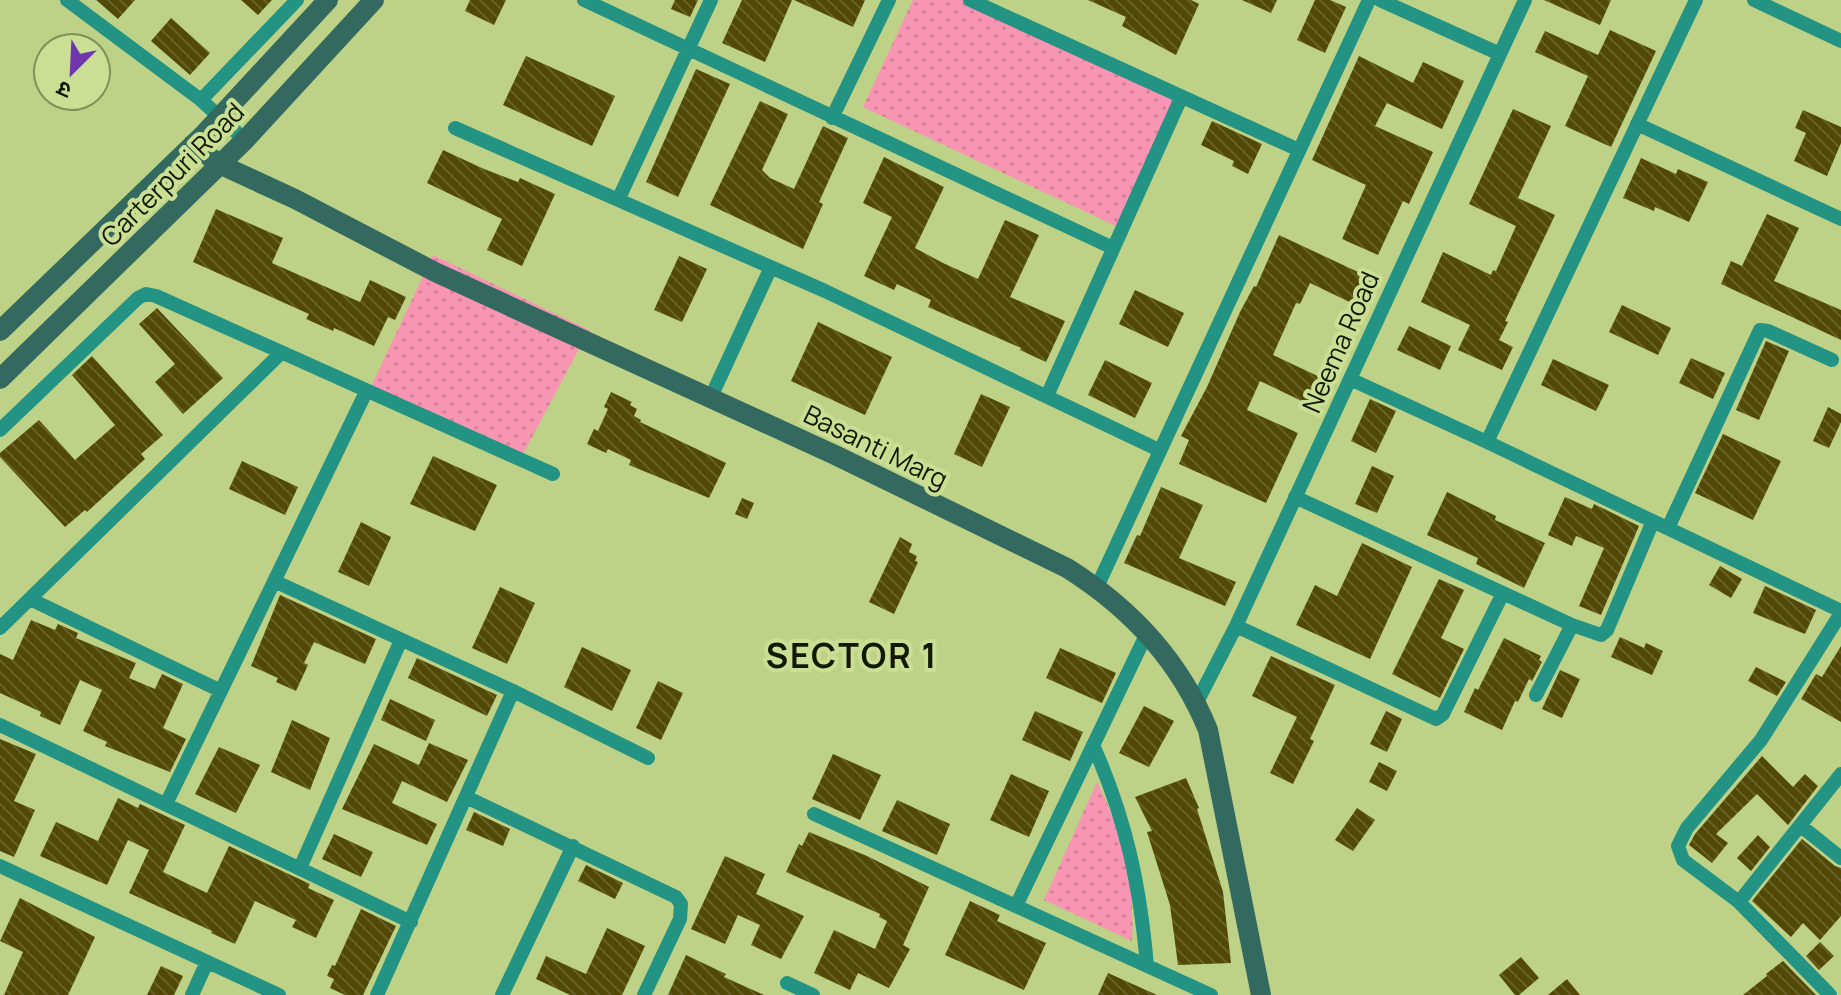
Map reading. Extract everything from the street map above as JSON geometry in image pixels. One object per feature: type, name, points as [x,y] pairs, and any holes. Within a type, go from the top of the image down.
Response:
[{"type":"street","points":[[201,100],[297,0]]},
{"type":"street","name":"Carterpuri Road","points":[[0,331],[193,144],[328,0]]},
{"type":"street","name":"Carterpuri Road","points":[[0,379],[245,140],[374,0]]},
{"type":"street","points":[[584,0],[1113,248]]},
{"type":"street","points":[[619,198],[711,0]]},
{"type":"street","points":[[832,118],[889,0]]},
{"type":"street","points":[[970,0],[1299,150]]},
{"type":"street","points":[[1097,587],[1369,0]]},
{"type":"street","points":[[1380,0],[1500,54]]},
{"type":"street","name":"Neema Road","points":[[1197,702],[1236,626],[1525,0]]},
{"type":"street","points":[[1487,442],[1696,0]]},
{"type":"street","points":[[1754,0],[1841,40]]},
{"type":"street","points":[[73,2],[201,100],[245,140]]},
{"type":"street","points":[[1047,396],[1181,98]]},
{"type":"street","points":[[1637,124],[1841,219]]},
{"type":"street","points":[[455,128],[771,267],[1159,450]]},
{"type":"street","name":"Basanti Marg","points":[[193,144],[219,164],[295,199],[435,272],[711,397],[1067,568],[1097,587],[1147,633],[1171,662],[1197,702],[1208,730],[1261,995]]},
{"type":"street","points":[[711,397],[771,267]]},
{"type":"street","points":[[0,430],[95,337],[146,294],[553,474]]},
{"type":"street","points":[[1668,528],[1760,330],[1832,360]]},
{"type":"street","points":[[0,628],[281,353]]},
{"type":"street","points":[[1350,379],[1841,612],[1761,740],[1687,828],[1678,846],[1683,860],[1739,902],[1830,995]]},
{"type":"street","points":[[166,804],[366,392]]},
{"type":"street","points":[[1295,497],[1572,625],[1601,635],[1607,630],[1653,521]]},
{"type":"street","points":[[274,581],[513,691],[648,758]]},
{"type":"street","points":[[1236,626],[1436,719],[1443,714],[1503,593]]},
{"type":"street","points":[[30,599],[219,690]]},
{"type":"street","points":[[1536,695],[1572,625]]},
{"type":"street","points":[[1016,906],[1147,633]]},
{"type":"street","points":[[300,868],[401,640]]},
{"type":"street","points":[[377,995],[513,691]]},
{"type":"street","points":[[0,725],[411,922]]},
{"type":"street","points":[[1093,745],[1113,790],[1129,841],[1147,966]]},
{"type":"street","points":[[1739,902],[1841,774]]},
{"type":"street","points":[[466,797],[676,897],[681,904],[680,919],[644,995]]},
{"type":"street","points":[[814,814],[1211,995]]},
{"type":"street","points":[[1801,826],[1841,858]]},
{"type":"street","points":[[502,995],[573,846]]},
{"type":"street","points":[[0,866],[279,995]]},
{"type":"street","points":[[192,995],[207,962]]},
{"type":"street","points":[[787,983],[813,995]]},
{"type":"shaded area","points":[[913,0],[964,0],[1179,101],[1120,228],[863,107]]},
{"type":"shaded area","points":[[433,255],[589,330],[522,456],[370,389]]},
{"type":"shaded area","points":[[1097,782],[1114,820],[1125,859],[1131,899],[1132,941],[1044,900]]},
{"type":"building","points":[[96,0],[135,0],[118,19]]},
{"type":"building","points":[[241,0],[272,0],[258,15]]},
{"type":"building","points":[[470,0],[506,0],[494,25],[465,11]]},
{"type":"building","points":[[675,0],[698,0],[690,17],[671,9]]},
{"type":"building","points":[[742,0],[792,0],[765,62],[722,43]]},
{"type":"building","points":[[794,0],[865,0],[853,27]]},
{"type":"building","points":[[1088,0],[1191,0],[1199,4],[1176,55],[1122,26],[1126,17]]},
{"type":"building","points":[[1242,0],[1277,0],[1271,13]]},
{"type":"building","points":[[1315,0],[1330,0],[1346,7],[1325,53],[1297,40]]},
{"type":"building","points":[[1544,0],[1611,0],[1600,25]]},
{"type":"building","points":[[171,18],[210,53],[190,75],[151,41]]},
{"type":"building","points":[[1610,30],[1656,51],[1611,147],[1565,126],[1588,76],[1535,52],[1545,31],[1598,55]]},
{"type":"building","points":[[526,56],[615,96],[592,146],[503,105]]},
{"type":"building","points":[[1359,56],[1413,83],[1423,62],[1464,81],[1442,129],[1387,103],[1375,126],[1433,152],[1409,204],[1403,201],[1378,255],[1342,239],[1366,185],[1312,160]]},
{"type":"building","points":[[696,69],[730,84],[678,197],[646,182]]},
{"type":"building","points":[[760,101],[788,114],[762,170],[770,178],[794,189],[823,126],[848,138],[819,202],[823,204],[803,249],[710,205]]},
{"type":"building","points":[[1513,109],[1551,126],[1518,198],[1555,215],[1505,321],[1508,322],[1499,340],[1513,347],[1502,370],[1458,350],[1470,325],[1421,302],[1443,252],[1491,275],[1493,270],[1496,271],[1516,226],[1469,204]]},
{"type":"building","points":[[1803,110],[1841,127],[1841,143],[1827,176],[1794,161],[1806,133],[1795,128]]},
{"type":"building","points":[[1212,121],[1262,144],[1248,174],[1232,166],[1234,161],[1201,145]]},
{"type":"building","points":[[443,150],[484,169],[518,182],[520,178],[555,194],[522,266],[487,250],[502,219],[427,183]]},
{"type":"building","points":[[884,157],[944,187],[915,248],[943,263],[978,279],[1005,220],[1039,235],[1010,297],[1065,321],[1046,362],[928,307],[931,300],[897,284],[894,290],[864,276],[892,217],[863,203]]},
{"type":"building","points":[[1641,158],[1676,174],[1678,169],[1708,182],[1689,222],[1655,207],[1654,211],[1623,198]]},
{"type":"building","points":[[216,209],[283,238],[272,263],[360,302],[370,280],[406,297],[395,320],[388,317],[374,346],[306,319],[309,314],[193,262]]},
{"type":"building","points":[[1767,214],[1799,228],[1774,281],[1841,310],[1841,340],[1721,284],[1731,261],[1742,266]]},
{"type":"building","points":[[1279,235],[1373,279],[1360,307],[1310,283],[1300,304],[1296,303],[1273,355],[1324,379],[1312,406],[1260,381],[1247,410],[1298,433],[1266,503],[1179,464],[1189,440],[1181,436]]},
{"type":"building","points":[[679,256],[707,269],[682,322],[654,310]]},
{"type":"building","points":[[1135,290],[1184,313],[1168,347],[1119,324]]},
{"type":"building","points":[[1622,305],[1671,328],[1658,355],[1609,332]]},
{"type":"building","points":[[157,308],[223,378],[183,414],[155,382],[175,364],[139,324]]},
{"type":"building","points":[[818,322],[892,357],[865,415],[791,381]]},
{"type":"building","points":[[1409,326],[1451,346],[1440,370],[1397,350]]},
{"type":"building","points":[[1766,341],[1789,351],[1759,420],[1736,410]]},
{"type":"building","points":[[92,356],[163,435],[141,454],[145,459],[87,512],[85,510],[65,527],[0,457],[0,453],[39,420],[75,460],[115,425],[72,375]]},
{"type":"building","points":[[1691,358],[1725,373],[1713,399],[1679,383]]},
{"type":"building","points":[[1553,359],[1609,385],[1596,411],[1541,385]]},
{"type":"building","points":[[1105,360],[1152,383],[1135,418],[1088,395]]},
{"type":"building","points":[[611,392],[632,402],[630,405],[637,409],[634,416],[640,422],[726,463],[709,498],[629,465],[631,460],[608,449],[606,453],[587,444],[594,429],[598,431],[608,409],[604,407]]},
{"type":"building","points":[[981,394],[1010,407],[982,467],[954,454]]},
{"type":"building","points":[[1370,399],[1396,411],[1376,453],[1351,441]]},
{"type":"building","points":[[1828,407],[1841,414],[1841,422],[1829,448],[1813,441]]},
{"type":"building","points":[[1723,434],[1781,461],[1753,520],[1695,493]]},
{"type":"building","points":[[433,456],[497,485],[475,531],[410,504]]},
{"type":"building","points":[[242,461],[298,487],[285,515],[229,489]]},
{"type":"building","points":[[1372,466],[1394,476],[1377,513],[1355,504]]},
{"type":"building","points":[[1161,487],[1203,505],[1179,558],[1236,582],[1225,606],[1124,563],[1137,535],[1140,536]]},
{"type":"building","points":[[1447,492],[1496,516],[1495,520],[1545,543],[1524,588],[1476,564],[1478,558],[1427,535]]},
{"type":"building","points":[[1565,497],[1592,509],[1594,504],[1639,526],[1601,615],[1579,606],[1604,548],[1576,536],[1572,546],[1548,535]]},
{"type":"building","points":[[742,498],[754,503],[747,519],[735,514]]},
{"type":"building","points":[[361,522],[391,537],[369,586],[338,572]]},
{"type":"building","points":[[900,537],[912,544],[909,552],[917,556],[915,561],[918,562],[894,614],[869,602]]},
{"type":"building","points":[[1362,543],[1412,567],[1370,659],[1296,625],[1315,585],[1337,596]]},
{"type":"building","points":[[1720,566],[1742,579],[1731,598],[1709,585]]},
{"type":"building","points":[[1439,579],[1464,590],[1441,638],[1464,649],[1440,698],[1392,674]]},
{"type":"building","points":[[1765,586],[1816,610],[1805,634],[1753,613]]},
{"type":"building","points":[[500,587],[535,603],[507,664],[472,648]]},
{"type":"building","points":[[280,595],[376,639],[365,664],[314,642],[296,691],[276,682],[278,678],[251,666]]},
{"type":"building","points":[[31,620],[55,630],[58,624],[78,633],[76,638],[136,663],[129,678],[155,689],[162,674],[183,684],[163,728],[186,739],[170,772],[105,746],[107,742],[83,731],[102,690],[80,680],[60,725],[40,716],[41,712],[0,693],[0,654],[13,660]]},
{"type":"building","points":[[1620,637],[1644,648],[1646,643],[1663,651],[1652,675],[1611,657]]},
{"type":"building","points":[[1504,638],[1541,656],[1539,660],[1542,662],[1532,681],[1529,679],[1518,702],[1515,701],[1502,730],[1464,712]]},
{"type":"building","points":[[1841,646],[1841,722],[1801,699],[1816,674],[1822,677]]},
{"type":"building","points":[[582,647],[631,670],[612,711],[564,687]]},
{"type":"building","points":[[1060,648],[1116,673],[1102,703],[1046,678]]},
{"type":"building","points":[[1271,656],[1335,685],[1310,739],[1314,741],[1293,784],[1270,773],[1297,717],[1252,696]]},
{"type":"building","points":[[417,658],[497,695],[487,716],[408,678]]},
{"type":"building","points":[[1756,667],[1786,682],[1777,696],[1748,681]]},
{"type":"building","points":[[1560,670],[1580,679],[1562,718],[1542,709]]},
{"type":"building","points":[[658,681],[683,693],[661,740],[636,728]]},
{"type":"building","points":[[390,699],[435,720],[426,741],[381,720]]},
{"type":"building","points":[[1144,706],[1174,721],[1149,767],[1119,753]]},
{"type":"building","points":[[1035,711],[1083,732],[1070,761],[1022,740]]},
{"type":"building","points":[[1386,711],[1402,719],[1387,752],[1370,744]]},
{"type":"building","points":[[292,720],[330,738],[310,790],[271,772]]},
{"type":"building","points":[[0,739],[36,754],[14,801],[35,810],[14,857],[0,851]]},
{"type":"building","points":[[429,743],[468,760],[447,802],[402,781],[392,803],[437,824],[427,845],[342,809],[374,744],[419,765]]},
{"type":"building","points":[[219,747],[260,765],[236,813],[195,794]]},
{"type":"building","points":[[833,754],[881,775],[860,820],[812,799]]},
{"type":"building","points":[[1762,756],[1793,787],[1805,774],[1818,786],[1788,825],[1757,794],[1716,834],[1728,843],[1712,863],[1689,845]]},
{"type":"building","points":[[1379,762],[1397,771],[1387,791],[1369,782]]},
{"type":"building","points":[[1011,774],[1049,791],[1029,837],[990,820]]},
{"type":"building","points":[[1186,778],[1199,808],[1223,892],[1231,963],[1178,965],[1170,905],[1147,832],[1152,831],[1135,797]]},
{"type":"building","points":[[118,798],[138,808],[140,804],[185,825],[163,872],[207,893],[229,846],[310,884],[308,888],[334,900],[316,938],[292,927],[296,920],[255,901],[235,944],[129,893],[149,850],[128,840],[107,885],[40,856],[56,822],[98,841]]},
{"type":"building","points":[[897,800],[950,824],[937,855],[882,831]]},
{"type":"building","points":[[1357,808],[1375,820],[1353,851],[1335,840]]},
{"type":"building","points":[[474,812],[510,829],[503,846],[466,830]]},
{"type":"building","points":[[809,832],[929,887],[903,945],[910,949],[889,988],[858,973],[850,990],[814,973],[834,930],[875,949],[887,921],[879,917],[880,914],[786,872],[799,844],[802,846]]},
{"type":"building","points":[[334,834],[373,852],[361,877],[322,859]]},
{"type":"building","points":[[1758,835],[1770,847],[1751,871],[1737,858]]},
{"type":"building","points":[[1802,839],[1841,868],[1841,916],[1820,940],[1803,923],[1791,937],[1752,901]]},
{"type":"building","points":[[725,856],[765,874],[756,894],[804,916],[781,959],[751,945],[760,925],[738,915],[725,944],[691,929]]},
{"type":"building","points":[[586,865],[623,883],[615,899],[578,881]]},
{"type":"building","points":[[20,898],[95,937],[68,995],[4,995],[23,952],[0,941]]},
{"type":"building","points":[[970,901],[1000,915],[997,921],[1046,943],[1024,990],[945,955]]},
{"type":"building","points":[[361,909],[396,926],[363,995],[345,995],[330,988],[334,979],[327,976],[332,965],[335,966]]},
{"type":"building","points":[[607,928],[645,946],[622,995],[570,995],[536,979],[546,956],[586,974]]},
{"type":"building","points":[[1820,942],[1834,956],[1819,970],[1806,956]]},
{"type":"building","points":[[686,955],[726,974],[724,977],[764,995],[668,995]]},
{"type":"building","points":[[1521,957],[1539,978],[1515,995],[1499,975]]},
{"type":"building","points":[[1783,961],[1816,995],[1743,995],[1766,974]]},
{"type":"building","points":[[161,966],[183,976],[174,995],[147,995]]},
{"type":"building","points":[[1108,973],[1157,995],[1098,995]]},
{"type":"building","points":[[1567,979],[1580,995],[1548,995]]},
{"type":"district","name":"SECTOR 1","points":[[852,655]]}]
